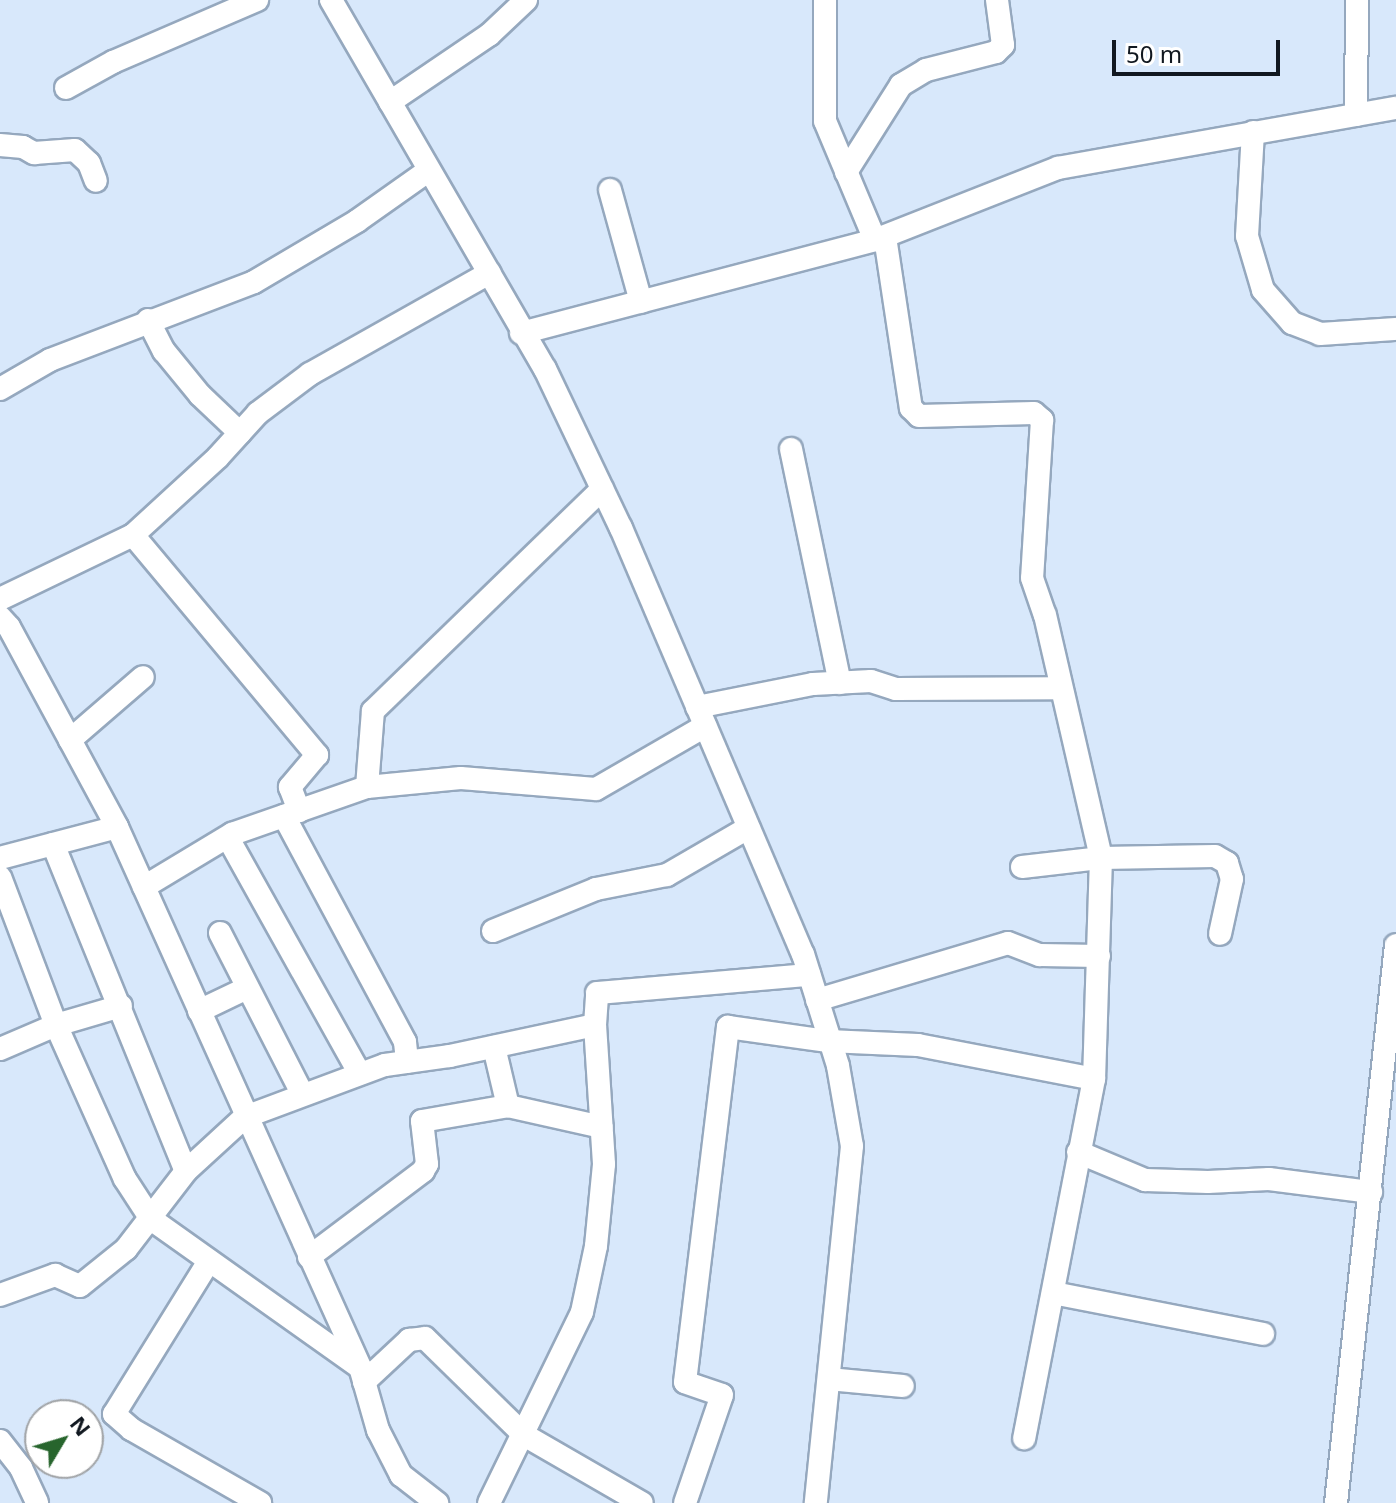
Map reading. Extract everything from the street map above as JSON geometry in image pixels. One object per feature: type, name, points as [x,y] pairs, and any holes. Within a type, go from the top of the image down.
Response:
[{"type":"street","points":[[66,88],[113,62],[257,0]]},
{"type":"street","points":[[331,0],[521,333],[545,369],[602,489],[701,716],[809,975],[838,1066],[852,1146],[816,1503]]},
{"type":"street","points":[[390,102],[489,35],[526,0]]},
{"type":"street","points":[[825,0],[825,121],[846,172],[880,239],[911,408],[919,416],[1034,413],[1042,420],[1032,578],[1045,615],[1101,858],[1094,1079],[1024,1438]]},
{"type":"street","points":[[846,172],[901,85],[926,70],[996,52],[1003,45],[997,0]]},
{"type":"street","points":[[1356,115],[1357,0]]},
{"type":"street","points":[[521,333],[880,239],[1058,168],[1396,108]]},
{"type":"street","points":[[1253,132],[1247,236],[1263,290],[1292,323],[1320,334],[1396,329]]},
{"type":"street","points":[[0,145],[23,147],[34,153],[75,150],[89,163],[96,181]]},
{"type":"street","points":[[0,389],[50,360],[254,282],[357,221],[429,170]]},
{"type":"street","points":[[610,190],[641,302]]},
{"type":"street","points":[[0,599],[133,535],[157,517],[258,413],[310,374],[489,273]]},
{"type":"street","points":[[148,320],[164,351],[200,395],[240,433]]},
{"type":"street","points":[[791,449],[840,683]]},
{"type":"street","points":[[367,787],[373,711],[602,489]]},
{"type":"street","points":[[133,535],[317,755],[290,787],[292,814],[405,1042],[407,1062]]},
{"type":"street","points":[[0,617],[117,827],[362,1374],[378,1430],[401,1475],[437,1503]]},
{"type":"street","points":[[70,740],[143,677]]},
{"type":"street","points":[[144,887],[228,838],[367,787],[461,778],[596,789],[701,716],[813,684],[871,681],[896,689],[1061,688]]},
{"type":"street","points":[[0,858],[117,827]]},
{"type":"street","points":[[493,931],[596,889],[667,875],[748,828]]},
{"type":"street","points":[[228,838],[360,1074]]},
{"type":"street","points":[[53,844],[186,1171]]},
{"type":"street","points":[[1022,867],[1101,858],[1215,856],[1227,863],[1232,879],[1220,934]]},
{"type":"street","points":[[0,877],[56,1025],[125,1179],[151,1219],[362,1374]]},
{"type":"street","points":[[220,933],[302,1093]]},
{"type":"street","points":[[817,1000],[1008,943],[1040,955],[1099,956]]},
{"type":"street","points":[[1336,1503],[1396,945]]},
{"type":"street","points":[[489,1503],[582,1312],[596,1246],[604,1164],[595,1025],[597,993],[809,975]]},
{"type":"street","points":[[199,1011],[247,988]]},
{"type":"street","points":[[0,1049],[56,1025],[121,1006]]},
{"type":"street","points":[[0,1295],[55,1275],[80,1286],[126,1249],[186,1171],[245,1117],[302,1093],[360,1074],[595,1025]]},
{"type":"street","points":[[685,1503],[722,1395],[685,1382],[728,1027],[828,1041],[918,1045],[1094,1079]]},
{"type":"street","points":[[494,1047],[508,1106]]},
{"type":"street","points":[[309,1257],[423,1171],[427,1164],[422,1121],[508,1106],[602,1127]]},
{"type":"street","points":[[1078,1152],[1145,1180],[1208,1182],[1269,1179],[1371,1192]]},
{"type":"street","points":[[209,1261],[114,1414],[131,1429],[260,1503]]},
{"type":"street","points":[[1053,1293],[1263,1334]]},
{"type":"street","points":[[362,1374],[409,1340],[425,1338],[524,1435],[642,1503]]},
{"type":"street","points":[[829,1379],[903,1386]]},
{"type":"street","points":[[0,1441],[21,1468],[37,1503]]}]
